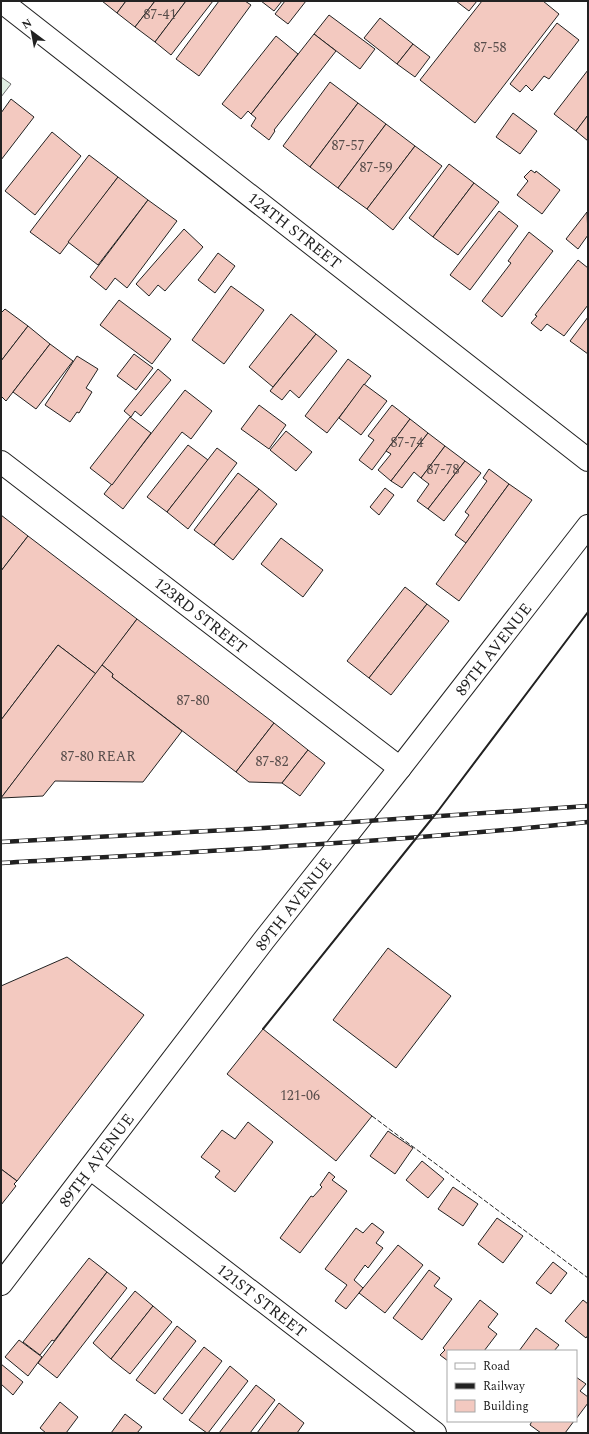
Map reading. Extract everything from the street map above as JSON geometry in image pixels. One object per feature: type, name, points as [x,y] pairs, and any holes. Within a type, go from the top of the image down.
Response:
[{"type":"street","name":"124TH STREET","points":[[1,1],[588,460]]},
{"type":"street","name":"123RD STREET","points":[[1,462],[400,768]]},
{"type":"street","name":"89TH AVENUE","points":[[1,1284],[259,946],[400,768],[588,526]]},
{"type":"street","name":"121ST STREET","points":[[90,1168],[435,1433]]},
{"type":"green space","points":[[1,77],[11,84],[1,97]]},
{"type":"building","points":[[102,1],[126,1],[117,13]]},
{"type":"building","points":[[126,1],[155,1],[135,27],[117,13]]},
{"type":"building","points":[[155,1],[186,1],[155,42],[135,27]]},
{"type":"building","points":[[186,1],[213,1],[171,55],[155,42]]},
{"type":"building","points":[[219,1],[245,1],[251,5],[199,76],[176,59]]},
{"type":"building","points":[[261,1],[282,1],[274,11]]},
{"type":"building","points":[[285,1],[306,1],[288,24],[275,14]]},
{"type":"building","points":[[456,1],[477,1],[469,11]]},
{"type":"building","points":[[482,1],[543,1],[559,14],[475,123],[420,80]]},
{"type":"building","points":[[329,15],[375,49],[360,69],[314,34]]},
{"type":"building","points":[[380,18],[413,44],[397,64],[364,38]]},
{"type":"building","points":[[557,23],[579,40],[549,79],[544,76],[532,91],[526,85],[520,92],[510,84]]},
{"type":"building","points":[[314,34],[336,51],[274,130],[275,131],[269,140],[251,126],[256,118],[251,114]]},
{"type":"building","points":[[276,36],[298,54],[251,114],[248,111],[241,119],[222,104]]},
{"type":"building","points":[[413,44],[430,57],[415,77],[397,64]]},
{"type":"building","points":[[588,70],[588,115],[576,131],[554,114]]},
{"type":"building","points":[[330,82],[358,103],[310,167],[283,146]]},
{"type":"building","points":[[11,99],[34,117],[1,160],[1,113]]},
{"type":"building","points":[[358,103],[386,124],[338,188],[310,167]]},
{"type":"building","points":[[513,113],[537,131],[520,154],[496,137]]},
{"type":"building","points":[[588,115],[588,141],[576,131]]},
{"type":"building","points":[[386,124],[415,146],[367,209],[338,188]]},
{"type":"building","points":[[52,132],[81,156],[35,215],[5,191]]},
{"type":"building","points":[[415,146],[442,166],[393,230],[367,209]]},
{"type":"building","points":[[89,155],[118,177],[60,254],[30,232]]},
{"type":"building","points":[[449,164],[474,183],[433,237],[409,218]]},
{"type":"building","points":[[531,170],[535,173],[536,171],[560,190],[542,214],[517,195],[528,181],[524,177]]},
{"type":"building","points":[[118,177],[148,200],[98,265],[68,242]]},
{"type":"building","points":[[474,183],[499,202],[458,255],[433,237]]},
{"type":"building","points":[[148,200],[177,221],[127,288],[115,278],[106,290],[90,277]]},
{"type":"building","points":[[499,211],[518,226],[470,290],[450,275]]},
{"type":"building","points":[[587,212],[588,235],[578,249],[566,239]]},
{"type":"building","points":[[184,229],[203,247],[165,291],[158,285],[149,296],[136,284]]},
{"type":"building","points":[[529,232],[553,251],[502,317],[482,301],[511,263],[508,261]]},
{"type":"building","points":[[218,253],[235,266],[215,293],[198,280]]},
{"type":"building","points":[[578,260],[588,268],[588,305],[564,336],[547,324],[541,331],[531,323],[537,316],[535,315]]},
{"type":"building","points":[[231,286],[264,310],[224,364],[192,340]]},
{"type":"building","points":[[119,300],[171,339],[152,364],[100,325]]},
{"type":"building","points":[[5,309],[28,326],[1,361],[1,313]]},
{"type":"building","points":[[291,314],[316,334],[273,387],[249,367]]},
{"type":"building","points":[[588,317],[588,354],[570,341]]},
{"type":"building","points":[[28,326],[50,344],[6,401],[1,396],[1,361]]},
{"type":"building","points":[[316,334],[337,351],[299,398],[290,390],[282,400],[270,391]]},
{"type":"building","points":[[50,344],[73,361],[36,409],[13,392]]},
{"type":"building","points":[[134,354],[153,368],[136,390],[117,376]]},
{"type":"building","points":[[77,356],[98,369],[86,388],[92,392],[79,413],[77,412],[70,422],[45,405]]},
{"type":"building","points":[[348,359],[371,376],[327,433],[305,416]]},
{"type":"building","points":[[158,369],[171,380],[141,416],[135,411],[131,417],[124,411]]},
{"type":"building","points":[[364,384],[387,401],[361,435],[339,418]]},
{"type":"building","points":[[185,390],[212,411],[191,439],[182,432],[123,509],[104,494]]},
{"type":"building","points":[[259,405],[286,425],[269,449],[241,429]]},
{"type":"building","points":[[392,405],[410,419],[372,470],[359,460],[374,440],[368,436]]},
{"type":"building","points":[[130,417],[151,433],[112,485],[90,468]]},
{"type":"building","points":[[410,419],[428,433],[391,481],[378,470],[391,454],[386,451]]},
{"type":"building","points":[[286,431],[312,452],[296,471],[270,450]]},
{"type":"building","points":[[428,433],[445,446],[421,478],[414,472],[402,488],[391,481]]},
{"type":"building","points":[[188,445],[208,460],[167,512],[147,497]]},
{"type":"building","points":[[445,446],[465,461],[428,509],[417,501],[429,484],[421,478]]},
{"type":"building","points":[[217,448],[237,463],[188,529],[167,512]]},
{"type":"building","points":[[465,461],[481,473],[444,521],[428,509]]},
{"type":"building","points":[[489,469],[509,484],[466,543],[455,535],[469,515],[465,512],[487,481],[483,478]]},
{"type":"building","points":[[238,473],[259,489],[214,545],[194,530]]},
{"type":"building","points":[[509,484],[532,500],[459,601],[436,584]]},
{"type":"building","points":[[385,488],[394,495],[379,515],[370,507]]},
{"type":"building","points":[[259,489],[277,504],[233,560],[214,545]]},
{"type":"building","points":[[1,515],[28,536],[1,571]]},
{"type":"building","points":[[28,536],[137,619],[96,674],[58,645],[1,720],[1,571]]},
{"type":"building","points":[[281,538],[323,570],[303,597],[261,564]]},
{"type":"building","points":[[405,587],[427,604],[369,678],[347,661]]},
{"type":"building","points":[[427,604],[449,621],[391,695],[369,678]]},
{"type":"building","points":[[137,619],[274,723],[236,772],[112,677],[113,674],[102,665]]},
{"type":"building","points":[[58,645],[96,674],[1,798],[1,720]]},
{"type":"building","points":[[102,665],[113,674],[112,677],[182,731],[143,782],[55,781],[43,796],[1,798]]},
{"type":"building","points":[[274,723],[308,750],[282,783],[249,782],[236,772]]},
{"type":"building","points":[[308,750],[325,763],[300,796],[282,783]]},
{"type":"building","points":[[388,948],[451,996],[396,1068],[333,1020]]},
{"type":"building","points":[[67,957],[144,1015],[17,1181],[1,1169],[1,986]]},
{"type":"building","points":[[263,1029],[372,1116],[336,1161],[227,1074]]},
{"type":"building","points":[[248,1122],[273,1142],[235,1192],[215,1177],[220,1171],[201,1157],[222,1130],[235,1139]]},
{"type":"building","points":[[388,1131],[413,1148],[395,1174],[370,1156]]},
{"type":"building","points":[[422,1161],[444,1179],[428,1198],[406,1180]]},
{"type":"building","points":[[1,1169],[17,1181],[14,1184],[16,1186],[1,1205]]},
{"type":"building","points":[[329,1172],[335,1177],[332,1180],[347,1191],[300,1253],[280,1238],[311,1196],[313,1197],[322,1187],[320,1185]]},
{"type":"building","points":[[453,1187],[478,1204],[463,1226],[438,1209]]},
{"type":"building","points":[[497,1218],[523,1236],[503,1263],[478,1244]]},
{"type":"building","points":[[372,1223],[384,1232],[376,1243],[383,1248],[368,1268],[365,1265],[354,1280],[363,1288],[346,1309],[335,1301],[347,1285],[325,1269],[356,1228],[363,1233]]},
{"type":"building","points":[[398,1245],[423,1265],[385,1313],[359,1293]]},
{"type":"building","points":[[89,1258],[107,1272],[54,1341],[52,1340],[40,1355],[23,1342]]},
{"type":"building","points":[[553,1262],[567,1273],[551,1294],[536,1283]]},
{"type":"building","points":[[429,1270],[440,1278],[434,1286],[452,1299],[422,1340],[393,1318]]},
{"type":"building","points":[[107,1272],[127,1288],[57,1378],[38,1363]]},
{"type":"building","points":[[135,1291],[153,1306],[111,1359],[93,1343]]},
{"type":"building","points":[[480,1300],[498,1314],[488,1327],[497,1334],[485,1350],[447,1350],[447,1360],[440,1355],[445,1350],[443,1348]]},
{"type":"building","points":[[583,1300],[588,1304],[588,1335],[586,1338],[565,1321]]},
{"type":"building","points":[[153,1306],[172,1322],[130,1374],[111,1359]]},
{"type":"building","points":[[177,1326],[196,1341],[155,1394],[136,1380]]},
{"type":"building","points":[[536,1328],[559,1345],[555,1350],[520,1350]]},
{"type":"building","points":[[19,1340],[42,1357],[28,1376],[5,1357]]},
{"type":"building","points":[[204,1347],[222,1361],[182,1414],[163,1399]]},
{"type":"building","points":[[1,1364],[23,1382],[13,1395],[1,1384]]},
{"type":"building","points":[[230,1366],[248,1381],[207,1433],[189,1420]]},
{"type":"building","points":[[577,1378],[586,1384],[580,1391],[588,1397],[588,1403],[577,1418]]},
{"type":"building","points":[[256,1385],[275,1400],[250,1433],[219,1433]]},
{"type":"building","points":[[60,1402],[78,1417],[66,1433],[46,1433],[40,1428]]},
{"type":"building","points":[[279,1403],[304,1423],[297,1433],[257,1433]]},
{"type":"building","points":[[125,1414],[142,1427],[137,1433],[111,1433]]},
{"type":"building","points":[[532,1422],[573,1422],[565,1433],[541,1433],[530,1425]]},
{"type":"railway","points":[[1,842],[264,828],[588,806]]},
{"type":"railway","points":[[1,863],[368,841],[588,822]]},
{"type":"fence","points":[[457,786],[588,612]]},
{"type":"fence","points":[[263,1029],[355,914]]},
{"type":"fence","points":[[372,1116],[588,1278]]},
{"type":"wall","points":[[263,1029],[438,811],[588,612]]}]
